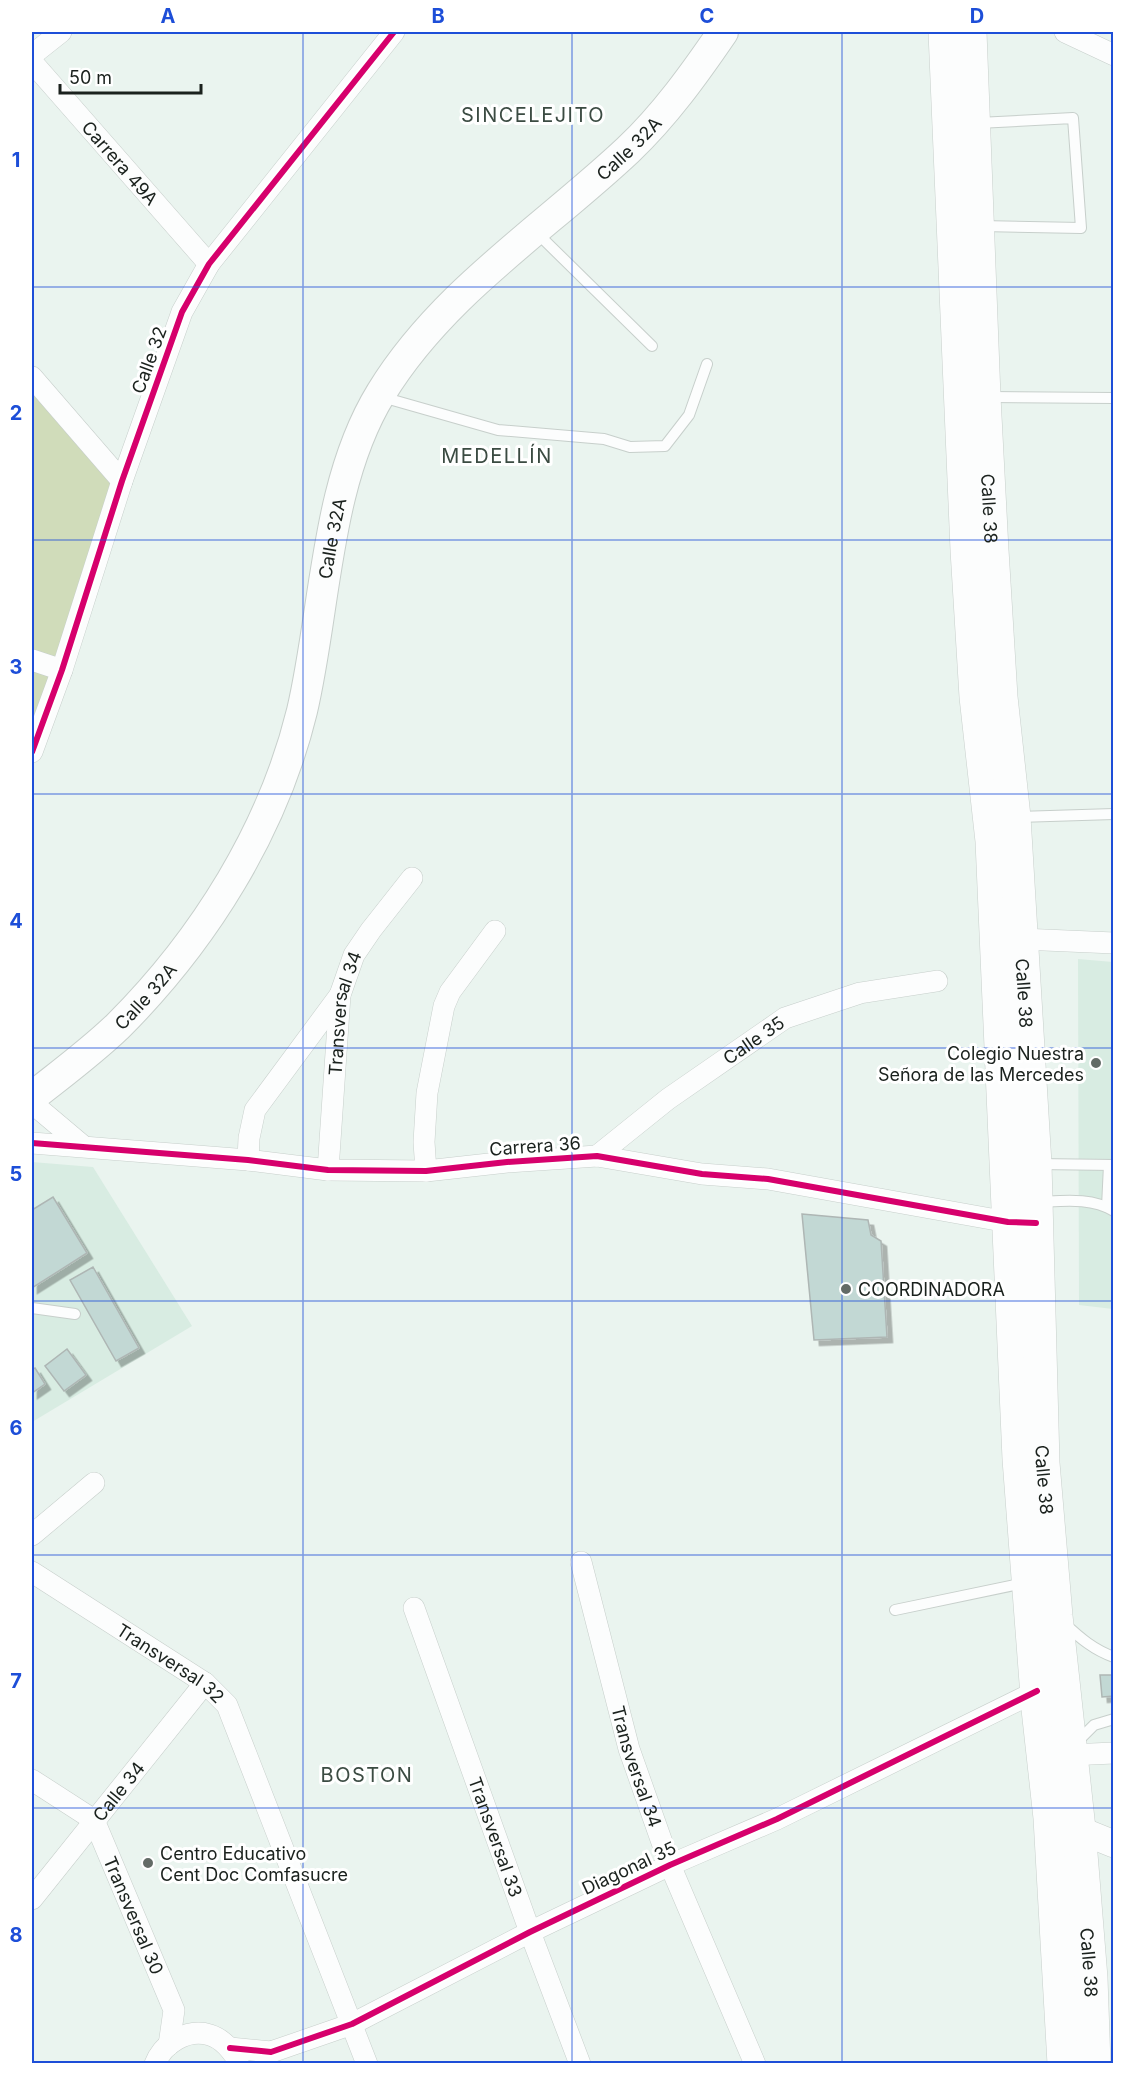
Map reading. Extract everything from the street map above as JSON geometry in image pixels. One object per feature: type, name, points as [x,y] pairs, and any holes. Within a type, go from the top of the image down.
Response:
[{"type":"highway","name":"Calle 38","points":[[945,32],[976,697],[992,841],[1021,1164]]},
{"type":"highway","name":"Calle 38","points":[[970,32],[984,397],[1001,697],[1014,817],[1021,939],[1022,1209],[1019,1458],[1037,1691],[1064,1824],[1091,1978],[1094,2064]]},
{"type":"highway","name":"Calle 38","points":[[1022,1209],[1069,1753],[1064,1824],[1064,2064]]},
{"type":"main road","name":"Calle 32A","points":[[32,1072],[101,1014],[151,959],[197,897],[239,825],[271,749],[283,707],[320,505],[331,461],[348,416],[363,386],[385,351],[416,312],[452,278],[616,136],[648,101],[702,32]]},
{"type":"main road","name":"Calle 32A","points":[[36,1105],[116,1028],[161,979],[208,918],[257,833],[288,755],[302,711],[340,501],[349,468],[379,396],[401,362],[432,324],[468,289],[630,149],[663,112],[723,32]]},
{"type":"street","points":[[32,55],[61,32]]},
{"type":"street","name":"Calle 32","points":[[32,752],[62,670],[122,481],[182,312],[209,264],[394,32]]},
{"type":"street","points":[[1065,32],[1113,56]]},
{"type":"street","name":"Carrera 49A","points":[[32,62],[209,264]]},
{"type":"street","points":[[32,377],[122,481]]},
{"type":"street","points":[[32,660],[62,670]]},
{"type":"street","name":"Transversal 34","points":[[328,1170],[340,995],[354,955],[412,878]]},
{"type":"street","points":[[426,1171],[424,1142],[427,1093],[444,1006],[450,992],[495,931]]},
{"type":"street","points":[[1021,939],[1113,943]]},
{"type":"street","name":"Calle 35","points":[[597,1156],[668,1099],[785,1018],[860,993],[937,981]]},
{"type":"street","points":[[248,1160],[249,1138],[255,1110],[340,995]]},
{"type":"street","points":[[33,1143],[44,1131],[36,1105]]},
{"type":"street","points":[[36,1105],[83,1146]]},
{"type":"street","name":"Carrera 36","points":[[33,1143],[248,1160],[328,1170],[426,1171],[507,1162],[597,1156],[702,1173],[1022,1209]]},
{"type":"street","points":[[32,1535],[94,1483]]},
{"type":"street","name":"Transversal 34","points":[[581,1562],[629,1749],[670,1865],[755,2064]]},
{"type":"street","name":"Transversal 32","points":[[32,1572],[205,1683],[227,1705],[367,2064]]},
{"type":"street","name":"Transversal 33","points":[[414,1608],[530,1932],[580,2064]]},
{"type":"street","name":"Calle 34","points":[[32,1899],[205,1683]]},
{"type":"street","name":"Diagonal 35","points":[[235,2056],[266,2058],[352,2024],[530,1932],[670,1865],[777,1819],[1037,1691]]},
{"type":"street","points":[[1069,1753],[1113,1753]]},
{"type":"street","points":[[32,1780],[94,1820]]},
{"type":"street","name":"Transversal 30","points":[[94,1820],[174,2010]]},
{"type":"street","points":[[1064,1824],[1113,1844]]},
{"type":"street","points":[[169,2044],[174,2010],[211,2035],[235,2056]]},
{"type":"street","points":[[155,2064],[169,2044],[184,2035],[198,2033],[211,2035]]},
{"type":"lane","points":[[974,123],[1073,117],[1081,228],[978,226]]},
{"type":"lane","points":[[534,231],[652,346]]},
{"type":"lane","points":[[379,396],[498,430],[604,440],[630,447],[666,446],[689,415],[707,364]]},
{"type":"lane","points":[[984,397],[1113,398]]},
{"type":"lane","points":[[1014,817],[1113,814]]},
{"type":"lane","points":[[1021,1164],[1112,1165],[1110,1209],[1079,1200],[1022,1209]]},
{"type":"lane","points":[[32,1308],[75,1314]]},
{"type":"lane","points":[[895,1610],[1028,1582]]},
{"type":"lane","points":[[1056,1616],[1089,1645],[1113,1657]]},
{"type":"lane","points":[[1069,1753],[1094,1725],[1113,1719]]},
{"type":"shaded area","name":"Colegio Nuestra Señora de las Mercedes","points":[[1078,959],[1113,962],[1113,1309],[1079,1305]]},
{"type":"shaded area","points":[[32,1162],[93,1167],[192,1326],[32,1422]]},
{"type":"green space","points":[[32,377],[122,481],[32,748]]},
{"type":"building","points":[[53,1197],[87,1253],[32,1288],[32,1210]]},
{"type":"building","name":"COORDINADORA","points":[[802,1214],[868,1220],[871,1235],[881,1241],[887,1337],[814,1340]]},
{"type":"building","points":[[93,1267],[139,1348],[116,1361],[70,1280]]},
{"type":"building","points":[[67,1349],[86,1375],[64,1391],[45,1366]]},
{"type":"building","points":[[35,1368],[45,1384],[32,1393],[32,1370]]},
{"type":"building","points":[[1100,1675],[1114,1675],[1114,1696],[1102,1697]]},
{"type":"cycle path","points":[[32,752],[62,670],[122,481],[182,312],[209,264],[394,32]]},
{"type":"cycle path","points":[[32,1143],[248,1160],[328,1170],[426,1171],[507,1162],[597,1156],[702,1174],[768,1179],[1008,1222],[1036,1223]]},
{"type":"cycle path","points":[[230,2048],[271,2052],[352,2024],[530,1932],[670,1865],[777,1819],[1037,1691]]},
{"type":"place","name":"Colegio Nuestra Señora de las Mercedes","points":[[1096,1063]]},
{"type":"place","name":"COORDINADORA","points":[[846,1289]]},
{"type":"place","name":"Centro Educativo Cent Doc Comfasucre","points":[[148,1863]]},
{"type":"district","name":"SINCELEJITO","points":[[533,115]]},
{"type":"district","name":"MEDELLÍN","points":[[497,456]]},
{"type":"district","name":"BOSTON","points":[[367,1775]]}]
